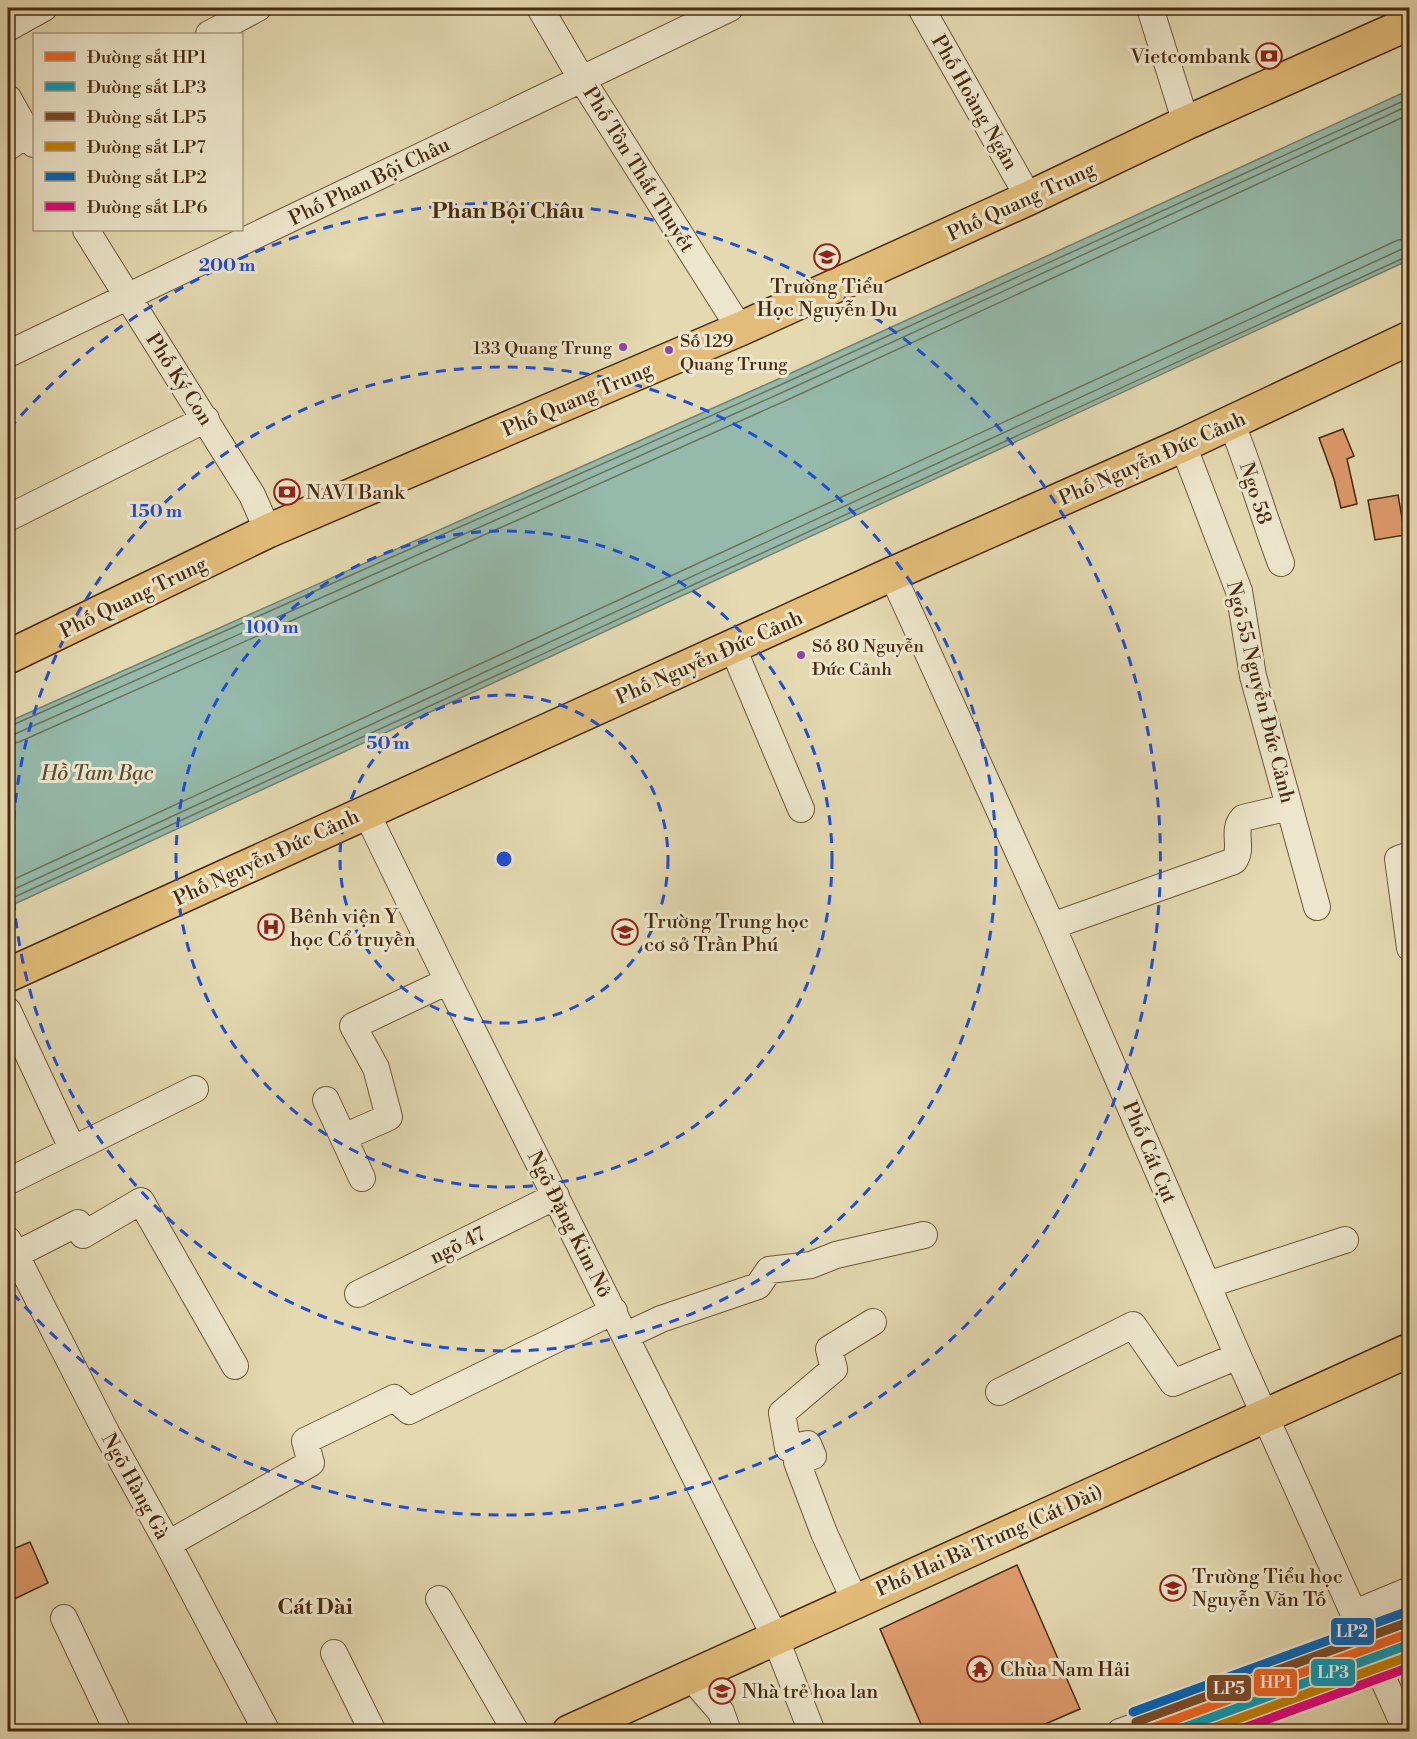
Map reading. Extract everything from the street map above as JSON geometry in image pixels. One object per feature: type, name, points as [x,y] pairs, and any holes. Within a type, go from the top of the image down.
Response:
[{"type":"main road","name":"Phố Quang Trung","points":[[8,657],[268,531],[740,329],[1029,198],[1185,123],[1410,23]]},
{"type":"main road","name":"Phố Nguyễn Đức Cảnh","points":[[8,975],[732,646],[1183,446],[1410,338]]},
{"type":"main road","name":"Phố Hai Bà Trưng (Cát Dài)","points":[[569,1731],[1410,1350]]},
{"type":"street","points":[[8,28],[44,8]]},
{"type":"street","points":[[211,33],[258,8]]},
{"type":"street","name":"Phố Tôn Thất Thuyết","points":[[540,8],[581,78],[740,329]]},
{"type":"street","name":"Phố Phan Bội Châu","points":[[8,354],[730,8]]},
{"type":"street","name":"Phố Hoàng Ngân","points":[[921,8],[1029,198]]},
{"type":"street","points":[[1150,8],[1185,123]]},
{"type":"street","points":[[8,98],[26,138]]},
{"type":"street","name":"Phố Ký Con","points":[[87,231],[252,495],[268,531]]},
{"type":"street","points":[[8,518],[206,419]]},
{"type":"street","name":"Ngo 58","points":[[1231,422],[1247,461],[1281,563]]},
{"type":"street","name":"Ngõ 55 Nguyễn Đức Cảnh","points":[[1183,446],[1239,591],[1253,676],[1317,907]]},
{"type":"street","name":"Phố Cát Cụt","points":[[892,574],[1052,926],[1238,1356],[1407,1731]]},
{"type":"street","points":[[732,646],[801,809]]},
{"type":"street","points":[[1052,926],[1234,861],[1239,852],[1237,828],[1243,818],[1289,807]]},
{"type":"street","name":"Ngõ Đặng Kim Nở","points":[[366,812],[775,1637],[812,1731]]},
{"type":"street","points":[[1410,855],[1398,859],[1410,948]]},
{"type":"street","points":[[344,1137],[389,1118],[376,1068],[353,1026],[448,981]]},
{"type":"street","points":[[8,1011],[72,1148]]},
{"type":"street","points":[[9,1181],[195,1089]]},
{"type":"street","points":[[326,1100],[362,1178]]},
{"type":"street","name":"ngõ 47","points":[[358,1294],[556,1196]]},
{"type":"street","points":[[11,1247],[78,1222],[83,1235],[141,1201],[235,1366]]},
{"type":"street","points":[[625,1336],[661,1319],[758,1286],[769,1270],[811,1265],[836,1256],[924,1235]]},
{"type":"street","points":[[1207,1285],[1345,1240]]},
{"type":"street","name":"Ngõ Hàng Gà","points":[[11,1247],[107,1434],[267,1731]]},
{"type":"street","points":[[168,1544],[310,1463],[305,1441],[394,1398],[409,1410],[614,1311]]},
{"type":"street","points":[[855,1601],[824,1533],[797,1462],[813,1456],[808,1444],[788,1448],[782,1413],[834,1369],[829,1349],[873,1322]]},
{"type":"street","points":[[999,1392],[1133,1325],[1173,1383],[1238,1356]]},
{"type":"street","points":[[1355,1613],[1410,1590]]},
{"type":"street","points":[[439,1599],[516,1731]]},
{"type":"street","points":[[64,1618],[118,1731]]},
{"type":"street","points":[[1183,1731],[1327,1680],[1373,1655],[1410,1627]]},
{"type":"street","points":[[334,1653],[373,1731]]},
{"type":"street","points":[[1120,1731],[1373,1655],[1410,1655]]},
{"type":"street","points":[[690,1676],[721,1712],[728,1731]]},
{"type":"water","name":"Hồ Tam Bạc","points":[[1407,91],[1410,97],[1409,260],[8,907],[8,722],[776,380]]},
{"type":"building","points":[[1343,429],[1354,456],[1347,459],[1357,504],[1341,508],[1334,479],[1319,438]]},
{"type":"building","points":[[1398,495],[1405,535],[1375,540],[1368,500]]},
{"type":"building","points":[[30,1542],[48,1583],[8,1602],[8,1551]]},
{"type":"building","name":"Chùa Nam Hải","points":[[1017,1565],[1080,1709],[1029,1731],[924,1731],[880,1629]]},
{"type":"rail line","name":"LP2","points":[[1133,1712],[1403,1613]]},
{"type":"rail line","name":"LP5","points":[[1136,1722],[1406,1623]]},
{"type":"rail line","name":"HP1","points":[[1141,1732],[1410,1633]]},
{"type":"rail line","name":"LP3","points":[[1172,1732],[1410,1644]]},
{"type":"rail line","name":"LP7","points":[[1202,1732],[1410,1656]]},
{"type":"rail line","name":"LP6","points":[[1233,1732],[1410,1667]]},
{"type":"place","name":"Vietcombank","points":[[1269,56]]},
{"type":"place","name":"Trường Tiểu Học Nguyễn Du","points":[[827,257]]},
{"type":"place","name":"133 Quang Trung","points":[[623,347]]},
{"type":"place","name":"Số 129 Quang Trung","points":[[669,350]]},
{"type":"place","name":"NAVI Bank","points":[[287,492]]},
{"type":"place","name":"Số 80 Nguyễn Đức Cảnh","points":[[801,655]]},
{"type":"place","name":"Bênh viện Y học Cổ truyền","points":[[271,927]]},
{"type":"place","name":"Trường Trung học cơ sở Trần Phú","points":[[625,932]]},
{"type":"place","name":"Trường Tiểu học Nguyễn Văn Tố","points":[[1173,1588]]},
{"type":"place","name":"Chùa Nam Hải","points":[[980,1669]]},
{"type":"place","name":"Nhà trẻ hoa lan","points":[[722,1691]]},
{"type":"district","name":"Phan Bội Châu","points":[[508,210]]},
{"type":"district","name":"Cát Dài","points":[[315,1606]]}]
